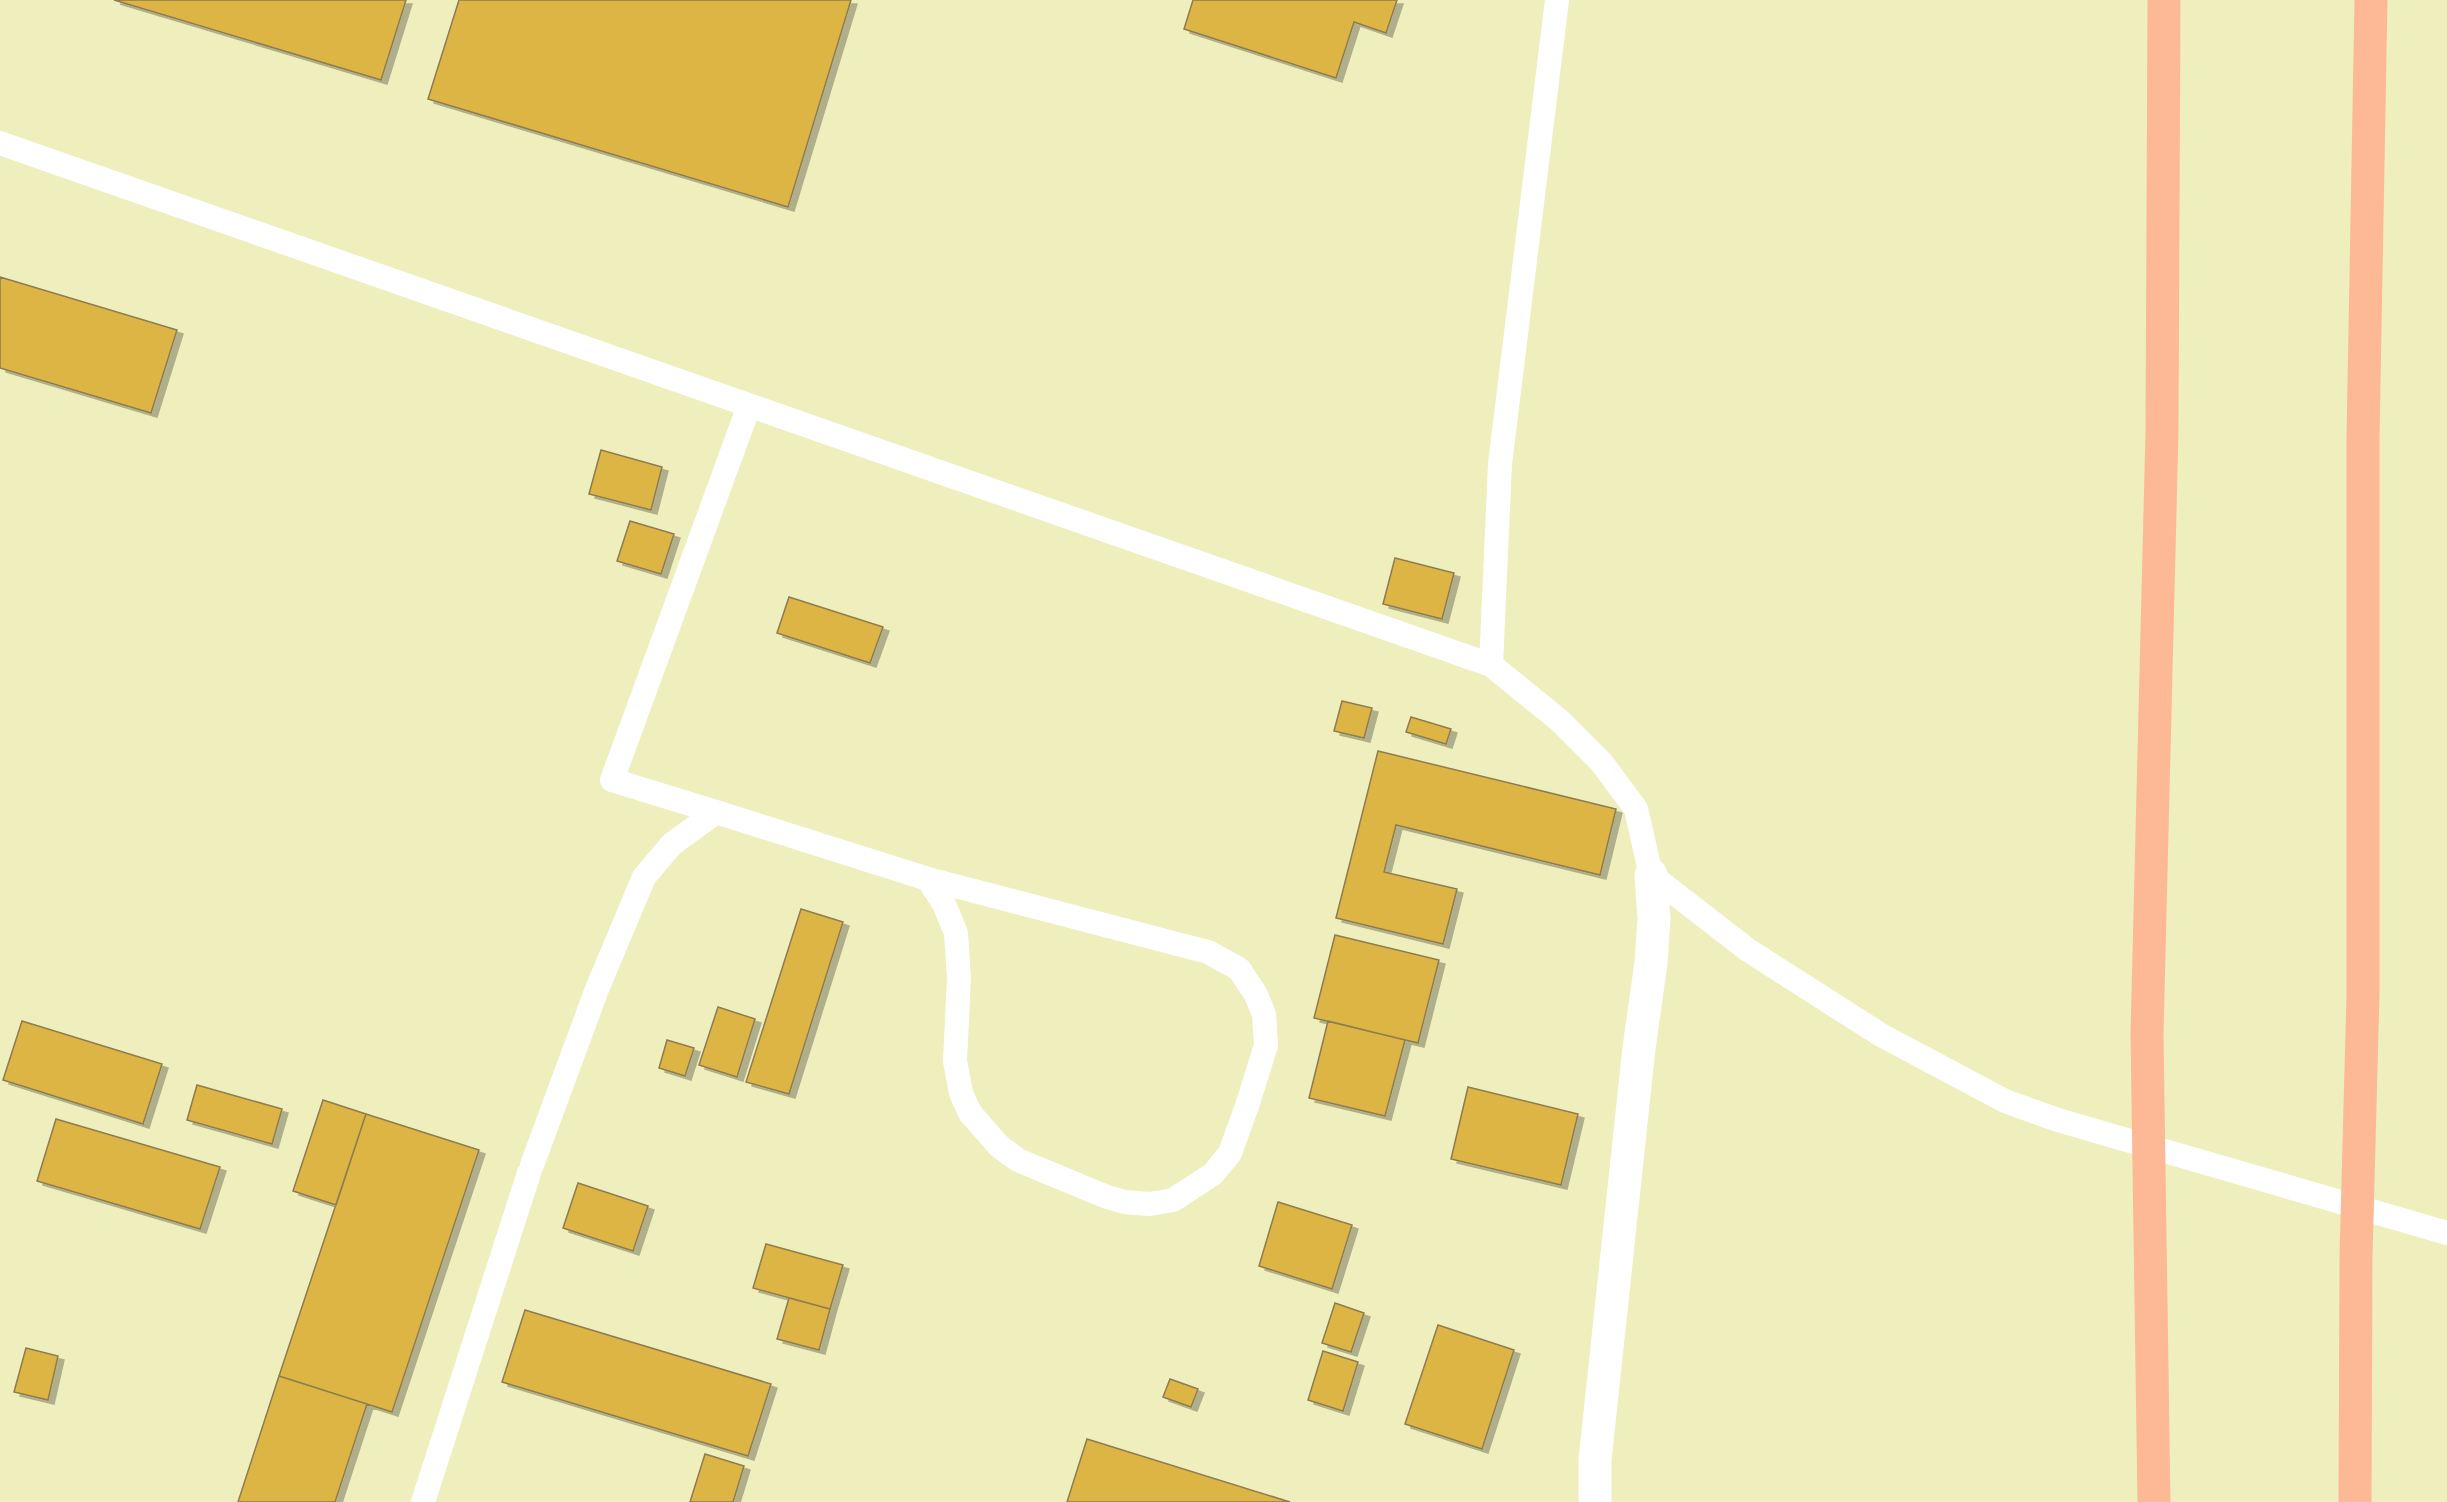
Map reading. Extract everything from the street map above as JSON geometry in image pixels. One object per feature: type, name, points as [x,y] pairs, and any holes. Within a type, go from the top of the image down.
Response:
[{"type":"highway","points":[[2154,1502],[2147,1034],[2162,431],[2164,0]]},
{"type":"highway","points":[[2355,1502],[2356,1256],[2363,995],[2363,438],[2371,0]]},
{"type":"street","points":[[1595,1502],[1595,1460],[1623,1220],[1639,1048],[1651,963],[1654,919],[1651,875]]},
{"type":"lane","points":[[1491,665],[1500,464],[1557,0]]},
{"type":"lane","points":[[0,143],[1491,665],[1559,720],[1602,763],[1636,809],[1651,875],[1748,950],[1881,1035],[2006,1101],[2058,1120],[2447,1233]]},
{"type":"lane","points":[[749,406],[612,780],[928,879],[1208,952],[1239,969],[1255,993],[1264,1014],[1266,1045],[1230,1153],[1213,1174],[1173,1200],[1150,1204],[1125,1202],[1107,1197],[1018,1160],[988,1134],[970,1113],[961,1093],[955,1061],[959,978],[956,933],[944,904],[928,879]]},
{"type":"lane","points":[[423,1502],[531,1169],[597,989],[644,878],[672,844],[716,812]]},
{"type":"building","points":[[114,0],[406,0],[381,80]]},
{"type":"building","points":[[459,0],[851,0],[788,207],[428,99]]},
{"type":"building","points":[[1193,0],[1397,0],[1386,33],[1354,22],[1336,78],[1184,29]]},
{"type":"building","points":[[0,277],[177,330],[151,413],[0,368]]},
{"type":"building","points":[[601,450],[662,467],[651,510],[589,494]]},
{"type":"building","points":[[630,521],[674,534],[661,574],[617,561]]},
{"type":"building","points":[[1395,558],[1454,573],[1442,619],[1383,604]]},
{"type":"building","points":[[789,597],[883,627],[870,663],[777,633]]},
{"type":"building","points":[[1342,701],[1372,708],[1364,738],[1334,731]]},
{"type":"building","points":[[1411,717],[1451,729],[1446,744],[1406,732]]},
{"type":"building","points":[[1378,751],[1616,809],[1600,875],[1396,825],[1384,872],[1457,889],[1443,944],[1336,918]]},
{"type":"building","points":[[801,909],[843,922],[789,1094],[746,1082]]},
{"type":"building","points":[[1335,935],[1439,960],[1418,1043],[1314,1018]]},
{"type":"building","points":[[718,1007],[755,1019],[737,1077],[699,1065]]},
{"type":"building","points":[[22,1021],[162,1064],[143,1124],[3,1080]]},
{"type":"building","points":[[1328,1021],[1405,1040],[1385,1116],[1309,1098]]},
{"type":"building","points":[[667,1040],[694,1048],[685,1076],[659,1068]]},
{"type":"building","points":[[197,1085],[282,1109],[272,1144],[187,1120]]},
{"type":"building","points":[[1468,1087],[1578,1114],[1561,1185],[1451,1159]]},
{"type":"building","points":[[323,1100],[366,1114],[336,1205],[293,1191]]},
{"type":"building","points":[[366,1114],[479,1150],[392,1412],[279,1376]]},
{"type":"building","points":[[56,1119],[220,1167],[200,1229],[37,1181]]},
{"type":"building","points":[[578,1183],[648,1206],[633,1251],[563,1228]]},
{"type":"building","points":[[1278,1202],[1352,1225],[1332,1289],[1259,1266]]},
{"type":"building","points":[[766,1244],[843,1265],[830,1309],[753,1288]]},
{"type":"building","points":[[789,1298],[830,1309],[819,1350],[777,1339]]},
{"type":"building","points":[[1335,1303],[1364,1313],[1351,1352],[1322,1343]]},
{"type":"building","points":[[525,1310],[771,1384],[748,1456],[502,1382]]},
{"type":"building","points":[[1438,1325],[1514,1350],[1482,1449],[1405,1424]]},
{"type":"building","points":[[26,1348],[58,1356],[48,1400],[14,1392]]},
{"type":"building","points":[[1323,1351],[1358,1362],[1343,1411],[1308,1400]]},
{"type":"building","points":[[279,1376],[367,1404],[335,1502],[238,1502]]},
{"type":"building","points":[[1170,1379],[1198,1389],[1191,1407],[1163,1397]]},
{"type":"building","points":[[1087,1439],[1290,1502],[1067,1502]]},
{"type":"building","points":[[705,1454],[744,1466],[733,1502],[690,1502]]}]
